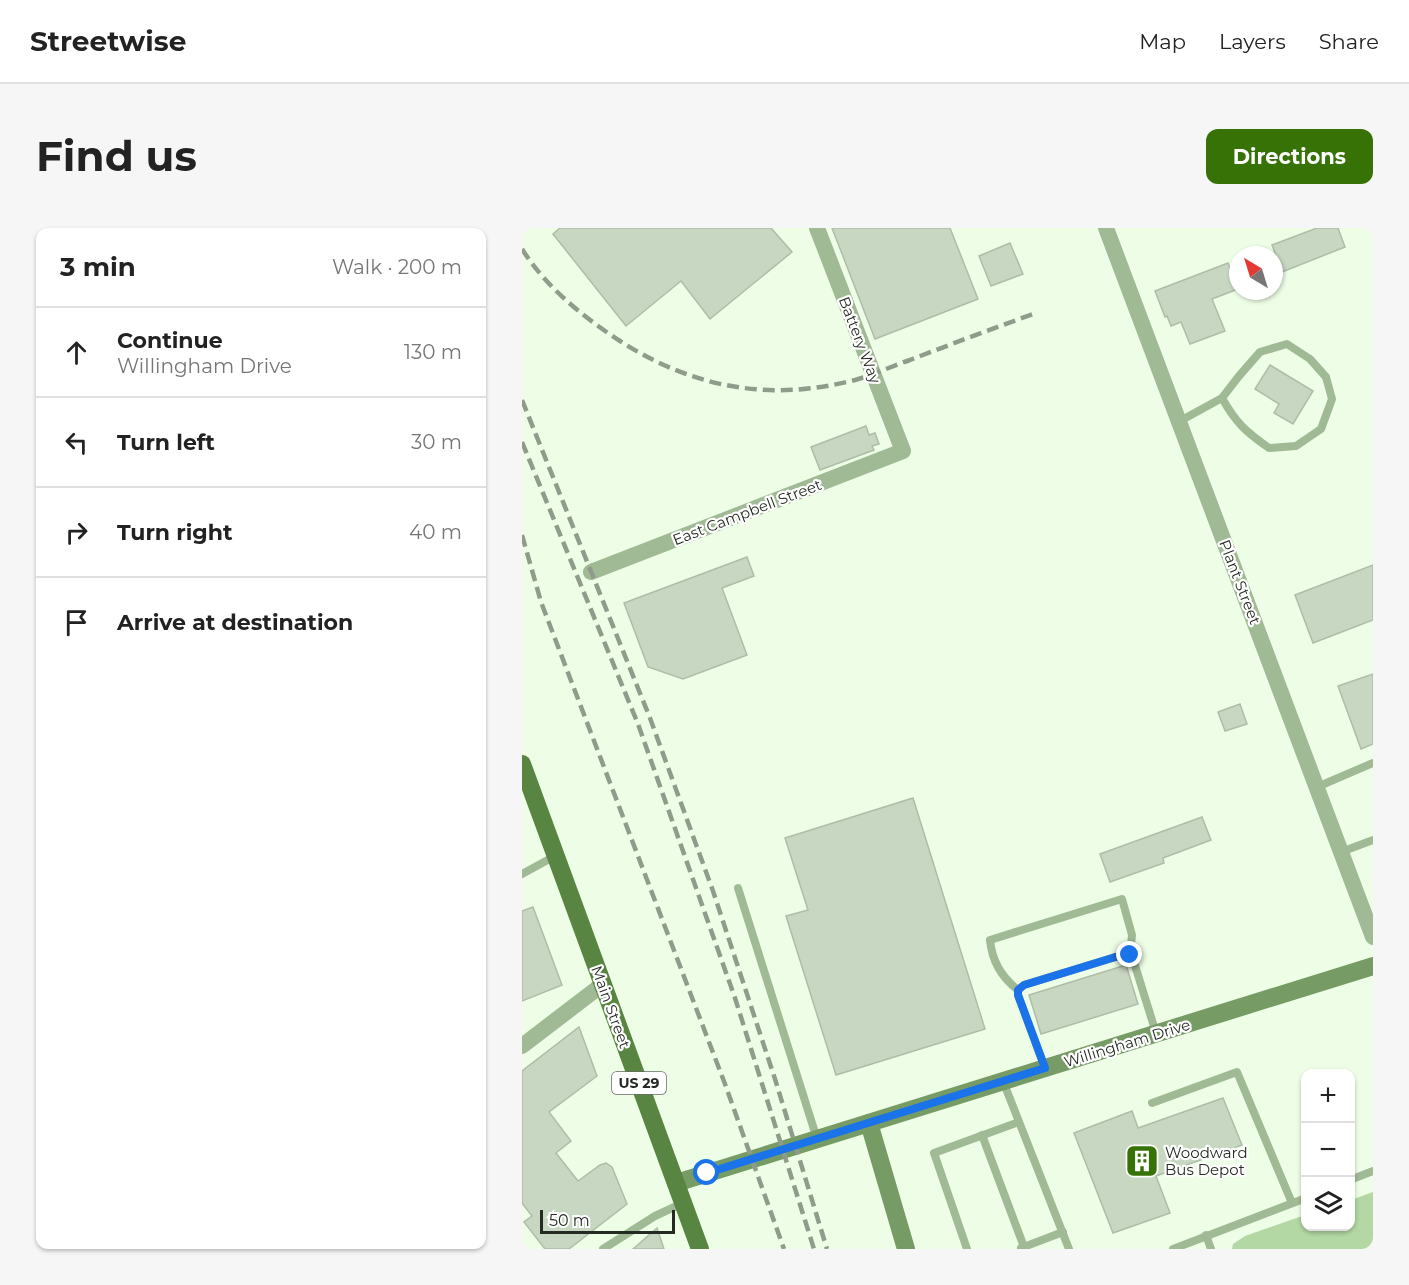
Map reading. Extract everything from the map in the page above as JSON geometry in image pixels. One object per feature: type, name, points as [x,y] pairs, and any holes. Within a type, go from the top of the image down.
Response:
[{"type":"main road","name":"Main Street","points":[[524,777],[700,1249]]},
{"type":"street","name":"Battery Way","points":[[817,228],[903,451]]},
{"type":"street","name":"Plant Street","points":[[1106,228],[1373,937]]},
{"type":"street","name":"East Campbell Street","points":[[591,572],[903,451]]},
{"type":"street","name":"Willingham Drive","points":[[676,1183],[1373,966]]},
{"type":"street","points":[[522,1046],[603,984]]},
{"type":"street","points":[[869,1123],[906,1249]]},
{"type":"lane","points":[[1180,421],[1222,398],[1260,352],[1287,344],[1310,359],[1326,377],[1332,399],[1322,429],[1296,446],[1269,448],[1233,418],[1222,398]]},
{"type":"lane","points":[[1317,787],[1373,763]]},
{"type":"lane","points":[[1341,852],[1373,840]]},
{"type":"lane","points":[[522,874],[555,855]]},
{"type":"lane","points":[[738,888],[817,1139]]},
{"type":"lane","points":[[1018,990],[1007,982],[995,964],[990,940],[1122,899],[1132,935],[1130,955],[1156,1034]]},
{"type":"lane","points":[[1018,990],[1024,985],[1122,955],[1130,955]]},
{"type":"lane","points":[[1018,990],[1045,1068]]},
{"type":"lane","points":[[1152,1102],[1237,1072],[1292,1203]]},
{"type":"lane","points":[[1003,1081],[1069,1249]]},
{"type":"lane","points":[[967,1249],[934,1153],[1019,1122]]},
{"type":"lane","points":[[982,1135],[1022,1248],[1063,1232]]},
{"type":"lane","points":[[1355,1178],[1373,1171]]},
{"type":"lane","points":[[1173,1249],[1301,1200]]},
{"type":"lane","points":[[603,1249],[655,1216],[683,1203]]},
{"type":"lane","points":[[1206,1235],[1211,1249]]},
{"type":"green space","points":[[1373,1192],[1373,1249],[1232,1249],[1233,1244],[1245,1236],[1301,1216],[1301,1231],[1355,1231],[1355,1199]]},
{"type":"building","points":[[560,228],[771,228],[792,252],[710,319],[681,281],[626,326],[553,234]]},
{"type":"building","points":[[832,228],[950,228],[978,299],[875,339]]},
{"type":"building","points":[[1317,228],[1338,228],[1345,247],[1283,272],[1283,246],[1272,245]]},
{"type":"building","points":[[1010,243],[1023,274],[991,286],[979,256]]},
{"type":"building","points":[[1228,263],[1229,292],[1212,299],[1225,331],[1190,344],[1181,322],[1171,326],[1167,316],[1165,317],[1155,291]]},
{"type":"building","points":[[1270,365],[1313,391],[1293,424],[1274,413],[1279,404],[1255,389]]},
{"type":"building","points":[[866,426],[869,435],[875,433],[879,444],[872,446],[874,450],[820,470],[811,447]]},
{"type":"building","points":[[747,557],[754,576],[722,588],[747,655],[683,679],[648,667],[624,603]]},
{"type":"building","points":[[1373,565],[1373,620],[1313,643],[1295,595]]},
{"type":"building","points":[[1373,674],[1373,744],[1361,749],[1338,686]]},
{"type":"building","points":[[1240,704],[1247,724],[1225,731],[1218,712]]},
{"type":"building","points":[[913,798],[985,1029],[836,1075],[786,916],[808,910],[785,838]]},
{"type":"building","points":[[1202,817],[1211,840],[1163,858],[1164,863],[1110,882],[1100,854]]},
{"type":"building","points":[[533,907],[562,985],[522,1001],[522,911]]},
{"type":"building","points":[[1126,965],[1138,1004],[1041,1034],[1029,995]]},
{"type":"building","points":[[579,1027],[597,1076],[549,1112],[571,1141],[556,1153],[578,1181],[600,1165],[606,1163],[612,1167],[627,1204],[569,1249],[545,1249],[524,1222],[532,1216],[522,1203],[522,1071]]},
{"type":"building","name":"Woodward Bus Depot","points":[[1223,1098],[1242,1145],[1156,1176],[1170,1213],[1113,1233],[1074,1133],[1132,1111],[1138,1128]]},
{"type":"building","points":[[657,1228],[664,1249],[633,1249]]},
{"type":"railway","points":[[522,249],[542,276],[566,300],[620,341],[648,357],[704,380],[763,390],[823,387],[855,380],[1033,314]]},
{"type":"railway","points":[[522,400],[650,718],[713,891],[775,1079],[827,1249]]},
{"type":"railway","points":[[522,442],[638,724],[735,998],[814,1249]]},
{"type":"railway","points":[[522,535],[541,602],[725,1084],[784,1249]]},
{"type":"place","name":"Woodward Bus Depot","points":[[1142,1161]]},
{"type":"route","points":[[707,1173],[1045,1068],[1018,990],[1024,985],[1122,955],[1130,955]]}]
